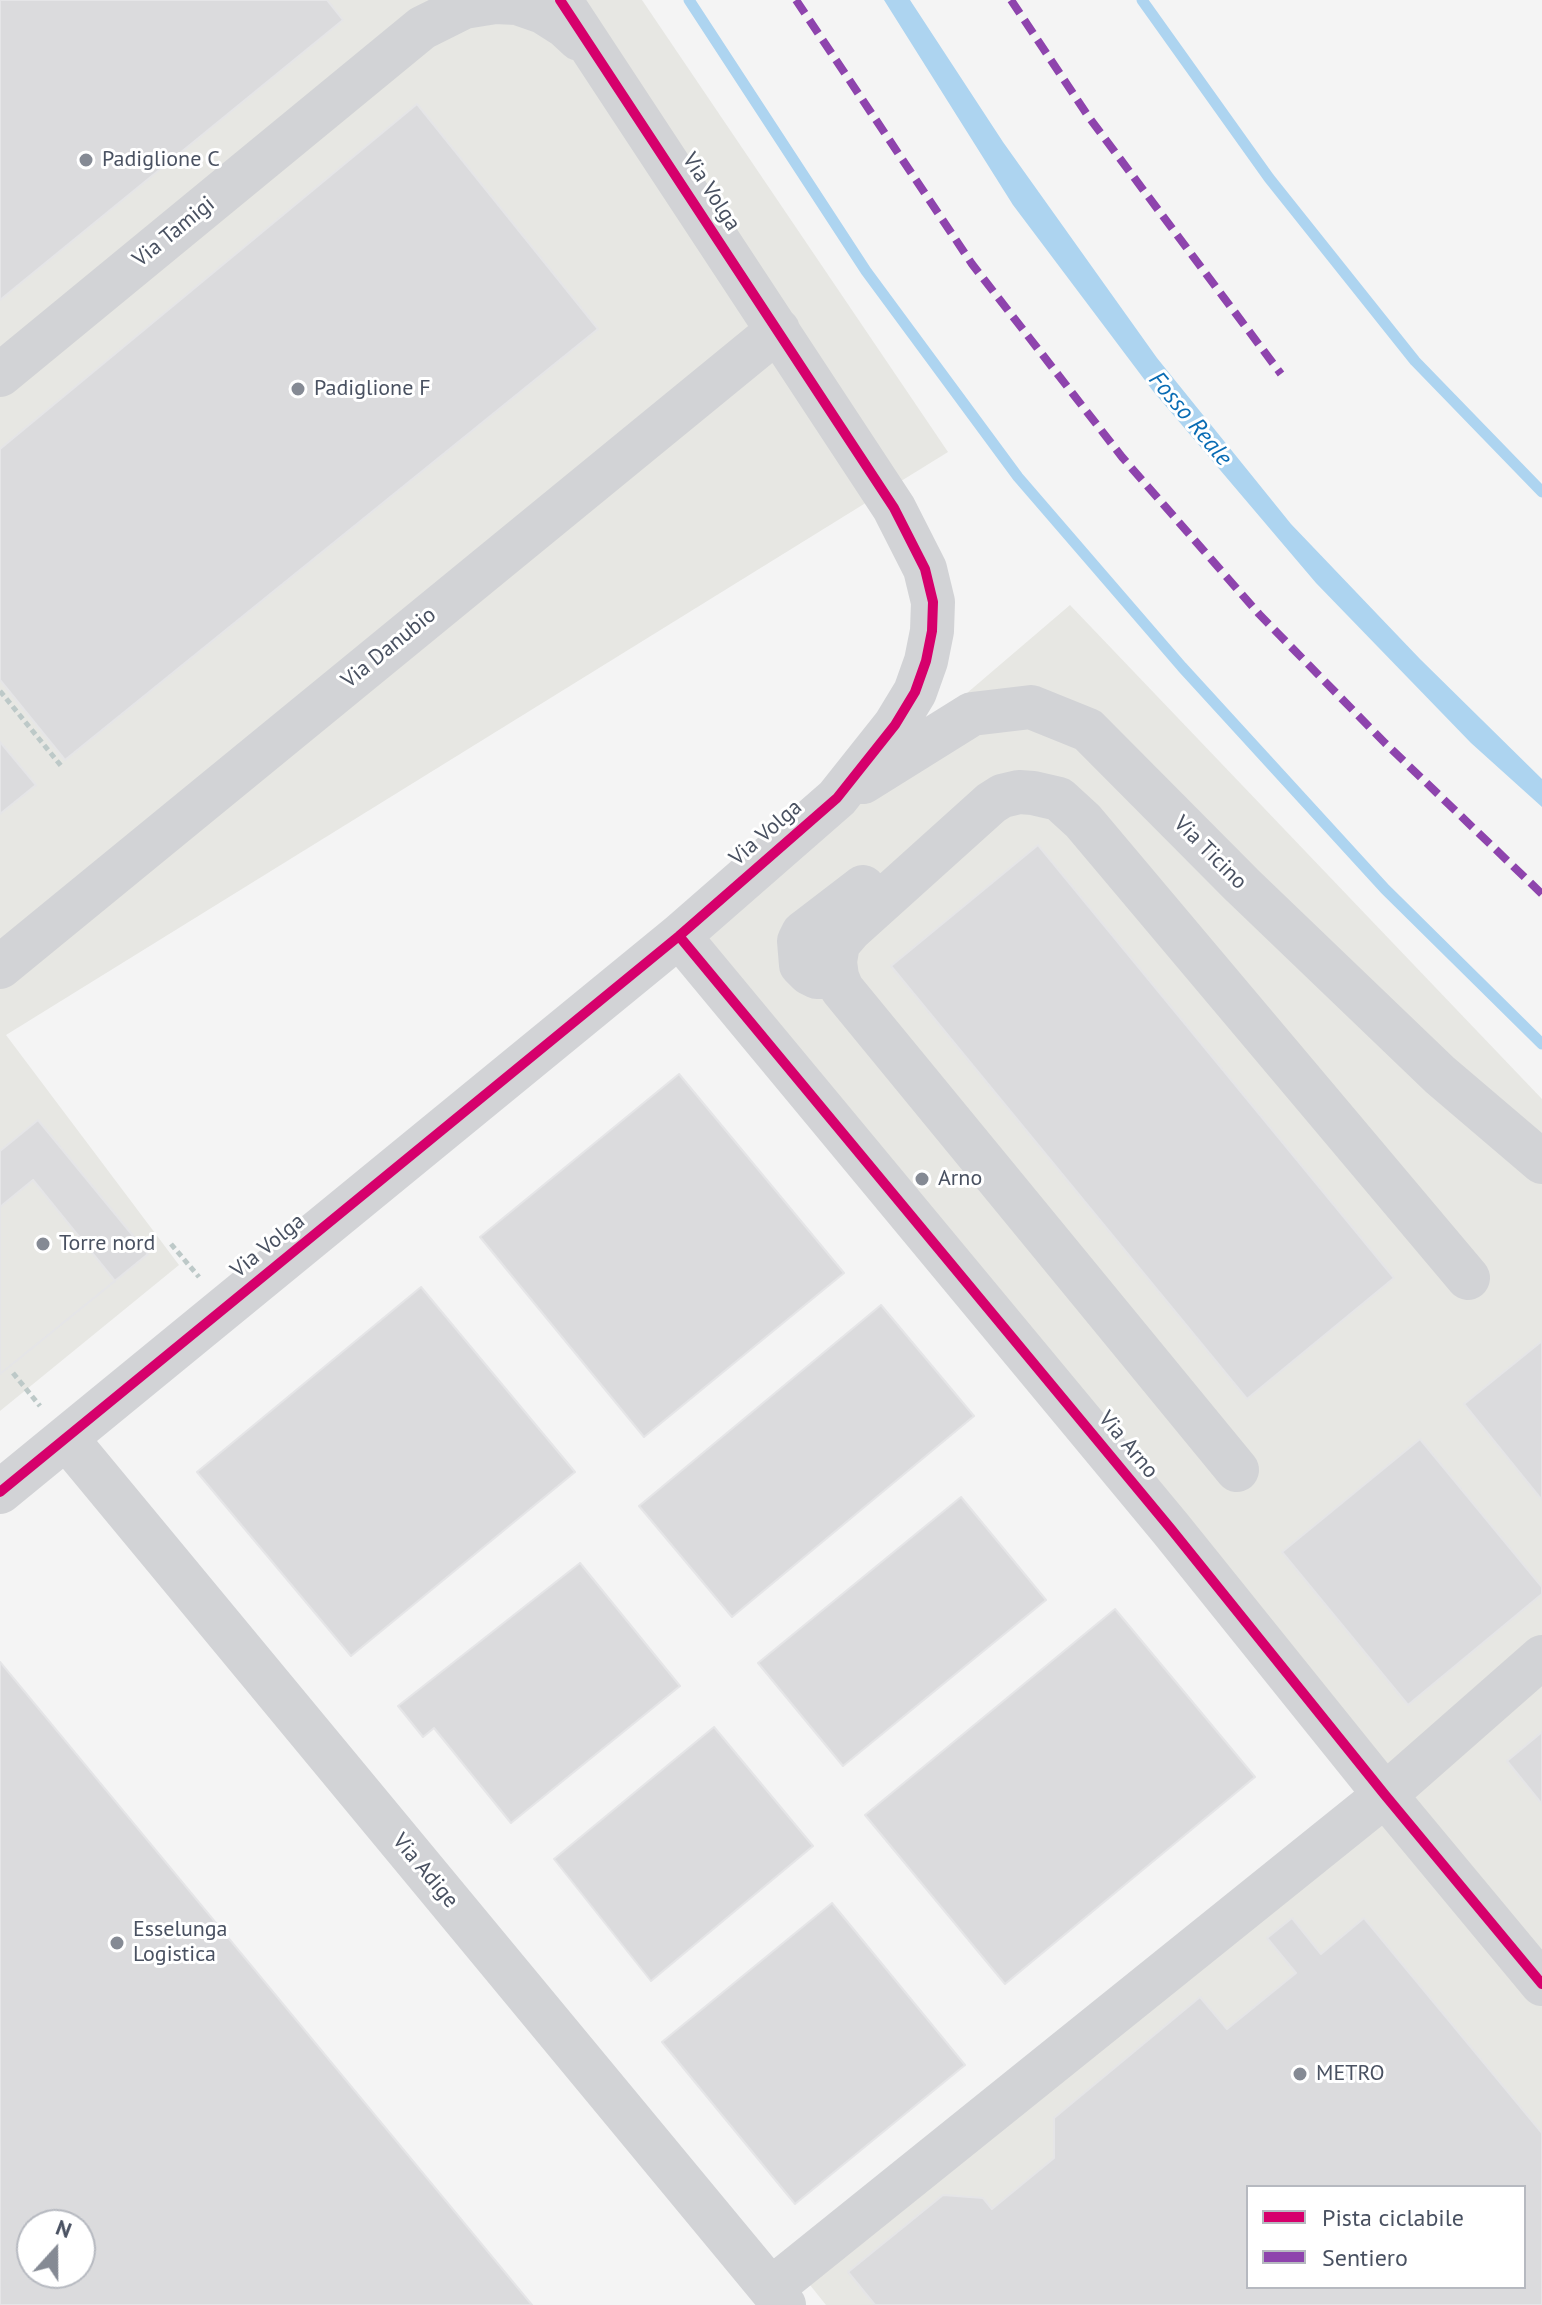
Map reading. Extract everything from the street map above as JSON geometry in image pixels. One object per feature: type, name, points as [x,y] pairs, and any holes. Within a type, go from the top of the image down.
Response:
[{"type":"street","name":"Via Volga","points":[[0,1492],[679,936],[837,798],[895,725],[915,692],[932,631],[933,602],[925,569],[894,508],[560,0]]},
{"type":"street","name":"Via Tamigi","points":[[0,375],[434,14],[495,2],[517,3],[543,12],[565,26],[598,57]]},
{"type":"street","name":"Via Danubio","points":[[0,967],[778,330]]},
{"type":"street","name":"Via Ticino","points":[[837,798],[972,714],[1031,707],[1088,730],[1242,885],[1440,1075],[1542,1162]]},
{"type":"street","points":[[1237,1470],[842,989],[837,977],[835,962],[838,944],[850,930],[991,803],[1002,796],[1019,792],[1059,799],[1083,821],[1468,1278]]},
{"type":"street","points":[[837,977],[817,977],[801,965],[799,941],[803,933],[878,879]]},
{"type":"street","name":"Via Arno","points":[[679,936],[1161,1517],[1542,1984]]},
{"type":"street","name":"Via Adige","points":[[66,1438],[777,2297]]},
{"type":"street","points":[[777,2297],[1385,1795],[1542,1657]]},
{"type":"path","points":[[0,691],[62,767]]},
{"type":"shaded area","points":[[0,0],[642,0],[948,452],[6,1035],[179,1265],[0,1411]]},
{"type":"shaded area","points":[[1070,605],[1542,1099],[1542,2305],[826,2305],[806,2280],[1385,1795],[678,940]]},
{"type":"water","name":"Fosso Reale","points":[[884,0],[910,0],[1003,142],[1157,358],[1291,524],[1420,659],[1542,779],[1542,807],[1471,743],[1316,583],[1153,391],[1013,205]]},
{"type":"building","name":"Padiglione C","points":[[0,0],[327,0],[343,20],[0,300]]},
{"type":"building","name":"Padiglione F","points":[[417,104],[598,329],[65,760],[0,680],[0,449]]},
{"type":"building","points":[[0,742],[36,785],[0,814]]},
{"type":"building","points":[[1038,845],[1394,1278],[1247,1399],[891,966]]},
{"type":"building","points":[[679,1074],[844,1273],[644,1437],[480,1237]]},
{"type":"building","points":[[38,1120],[148,1254],[0,1374],[0,1151]]},
{"type":"building","name":"Torre nord","points":[[33,1180],[115,1281],[0,1374],[0,1207]]},
{"type":"building","points":[[421,1287],[575,1472],[351,1656],[197,1472]]},
{"type":"building","points":[[881,1305],[974,1416],[732,1617],[639,1506]]},
{"type":"building","points":[[1542,1341],[1542,1500],[1464,1404]]},
{"type":"building","points":[[1420,1439],[1542,1587],[1542,1594],[1408,1705],[1282,1552]]},
{"type":"building","points":[[961,1497],[1046,1600],[843,1766],[758,1663]]},
{"type":"building","points":[[580,1563],[680,1686],[511,1823],[434,1728],[423,1737],[398,1706]]},
{"type":"building","points":[[1115,1609],[1255,1777],[1005,1984],[865,1815]]},
{"type":"building","name":"Esselunga Logistica","points":[[0,1662],[532,2305],[0,2305]]},
{"type":"building","points":[[714,1727],[813,1846],[651,1981],[554,1859]]},
{"type":"building","points":[[1542,1732],[1542,1804],[1507,1761]]},
{"type":"building","points":[[832,1903],[965,2065],[795,2204],[662,2042]]},
{"type":"building","name":"METRO","points":[[1292,1918],[1321,1954],[1364,1918],[1542,2133],[1542,2305],[875,2305],[848,2272],[943,2195],[983,2198],[992,2209],[1054,2158],[1054,2118],[1200,1997],[1227,2029],[1296,1973],[1267,1938]]},
{"type":"waterway","points":[[689,0],[866,271],[1018,477],[1182,667],[1385,889],[1542,1044]]},
{"type":"waterway","points":[[1142,0],[1269,178],[1415,361],[1542,492]]},
{"type":"marked path","points":[[796,0],[972,264],[1122,457],[1259,614],[1385,743],[1542,894]]},
{"type":"marked path","points":[[1011,0],[1088,116],[1281,374]]},
{"type":"cycle path","points":[[0,1492],[679,936],[837,798],[895,725],[915,692],[926,661],[932,631],[933,602],[925,569],[894,508],[560,0]]},
{"type":"cycle path","points":[[679,936],[1171,1529],[1542,1984]]},
{"type":"place","name":"Padiglione C","points":[[86,160]]},
{"type":"place","name":"Padiglione F","points":[[298,389]]},
{"type":"place","name":"Arno","points":[[922,1179]]},
{"type":"place","name":"Torre nord","points":[[43,1244]]},
{"type":"place","name":"Esselunga Logistica","points":[[117,1943]]},
{"type":"place","name":"METRO","points":[[1300,2074]]}]
